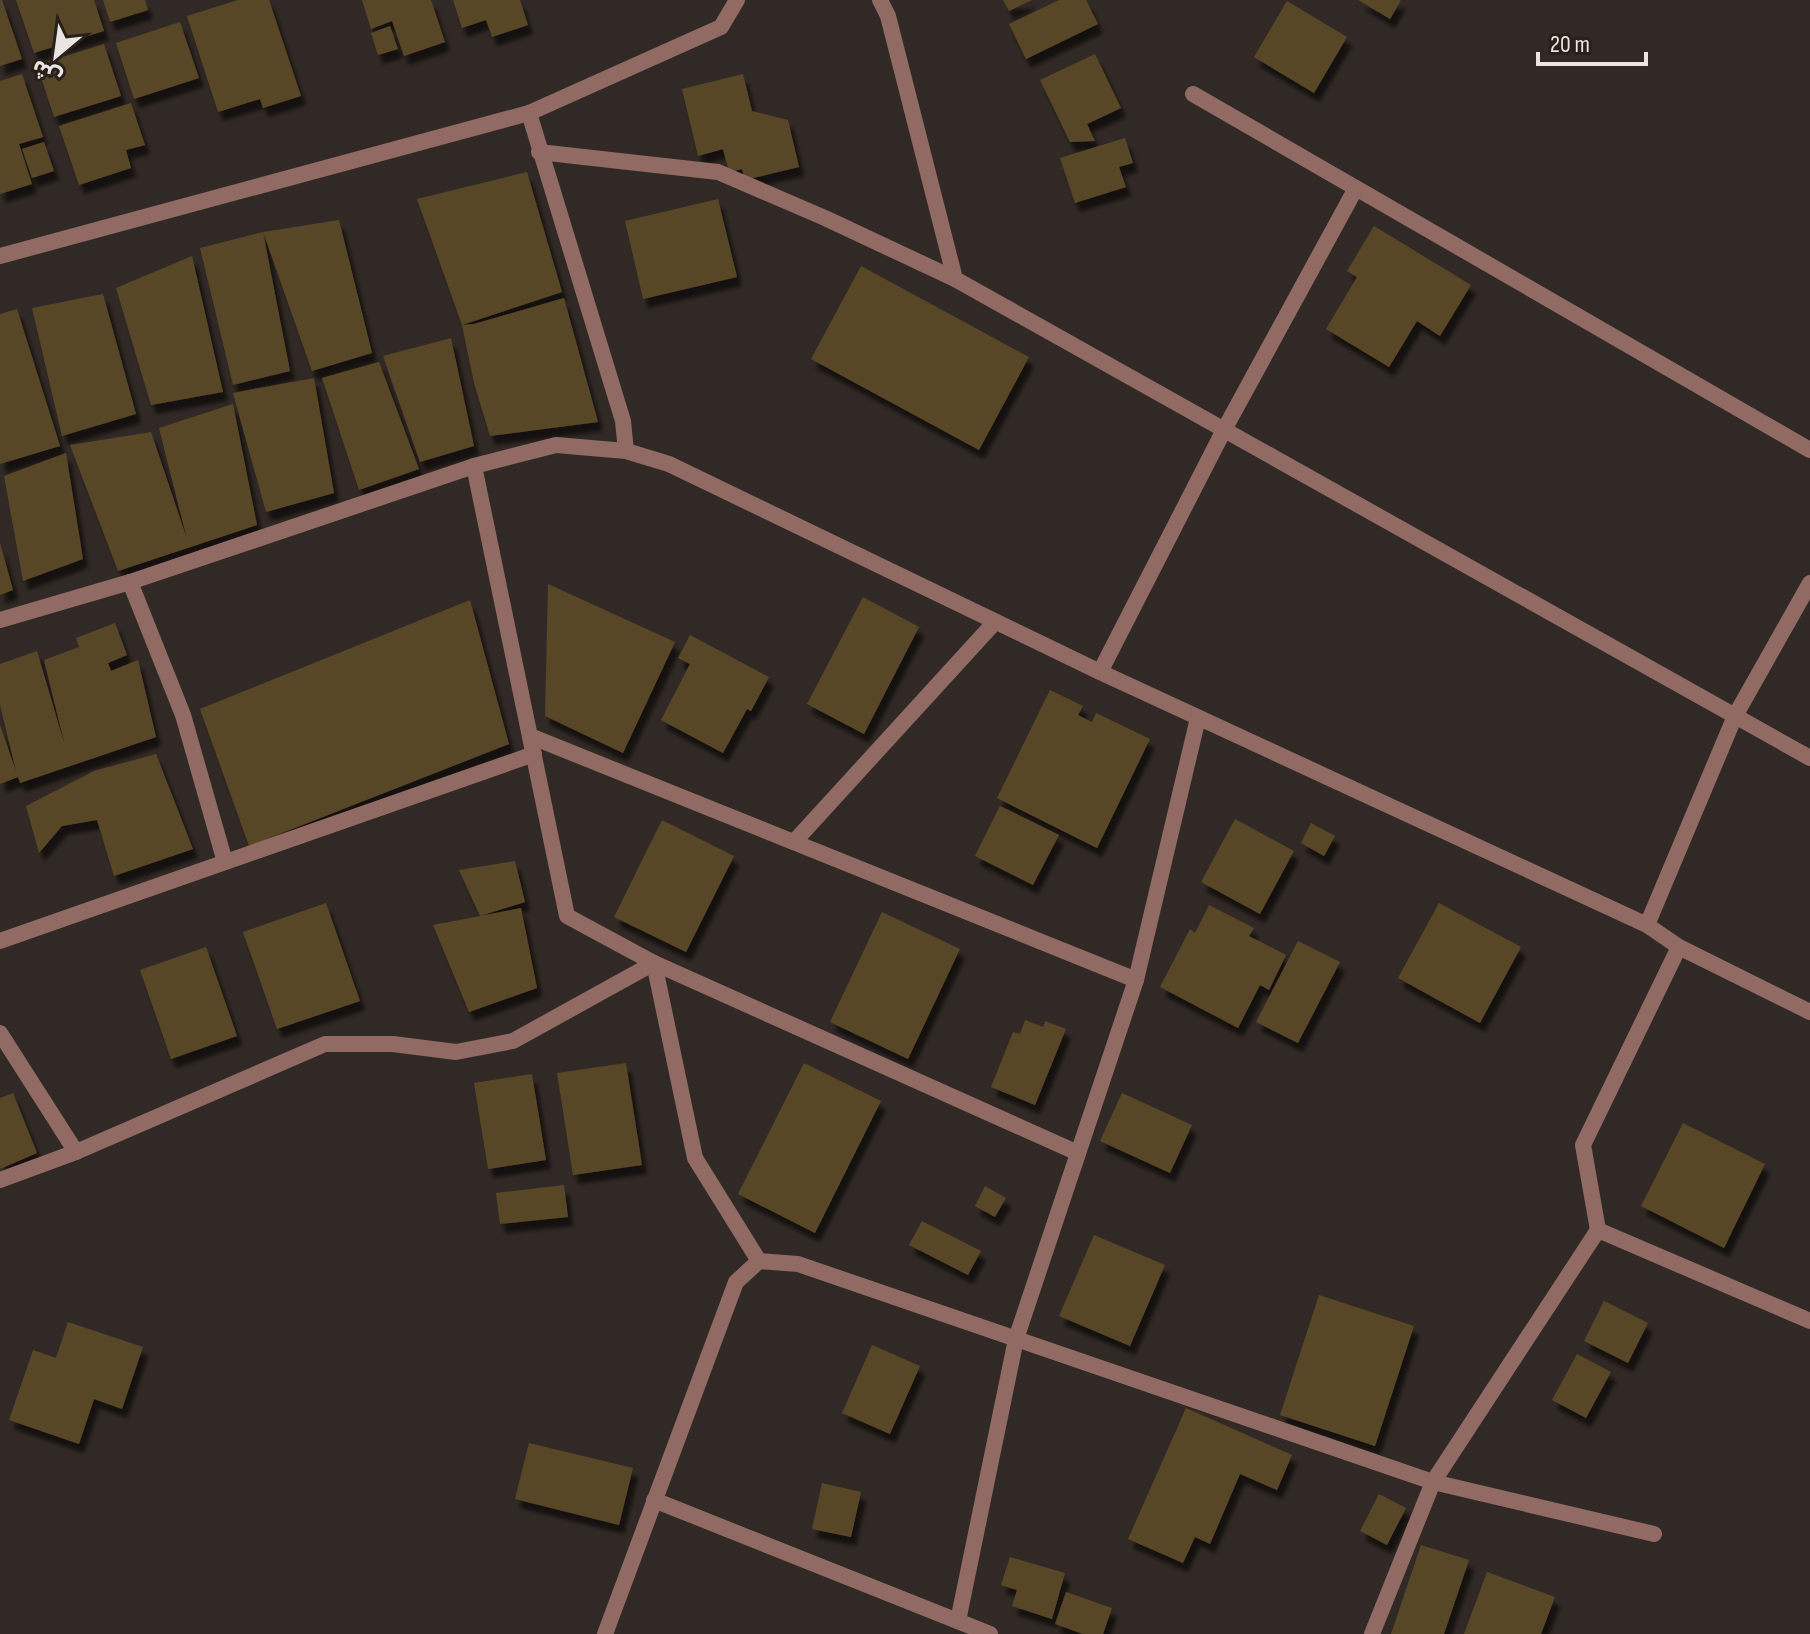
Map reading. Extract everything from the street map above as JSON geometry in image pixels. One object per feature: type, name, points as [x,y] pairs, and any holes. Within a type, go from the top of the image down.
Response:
[{"type":"street","points":[[0,256],[529,113],[721,27],[737,0]]},
{"type":"street","points":[[880,0],[888,16],[955,279]]},
{"type":"street","points":[[1193,94],[1810,450]]},
{"type":"street","points":[[529,113],[623,421],[626,451]]},
{"type":"street","points":[[539,152],[718,172],[955,279],[1810,758]]},
{"type":"street","points":[[1100,672],[1224,430],[1356,188]]},
{"type":"street","points":[[0,620],[130,582],[474,466],[556,445],[626,451],[669,464],[1100,672],[1647,925],[1679,947],[1810,1012]]},
{"type":"street","points":[[474,466],[567,916],[654,963],[1078,1153]]},
{"type":"street","points":[[130,582],[183,715],[225,862]]},
{"type":"street","points":[[1647,925],[1735,716],[1810,583]]},
{"type":"street","points":[[794,842],[995,622]]},
{"type":"street","points":[[958,1621],[1016,1339],[1136,980],[1198,718]]},
{"type":"street","points":[[530,736],[1136,980]]},
{"type":"street","points":[[0,941],[534,754]]},
{"type":"street","points":[[1372,1634],[1433,1482],[1598,1230],[1583,1145],[1679,947]]},
{"type":"street","points":[[0,1180],[76,1152],[325,1044],[393,1044],[456,1052],[513,1041],[654,963]]},
{"type":"street","points":[[654,963],[695,1158],[759,1261]]},
{"type":"street","points":[[0,1033],[76,1152]]},
{"type":"street","points":[[1598,1230],[1810,1321]]},
{"type":"street","points":[[605,1634],[736,1282],[759,1261],[798,1264],[1433,1482],[1654,1534]]},
{"type":"street","points":[[654,1500],[990,1634]]},
{"type":"building","points":[[0,0],[22,59],[0,66]]},
{"type":"building","points":[[16,0],[94,0],[104,31],[34,53]]},
{"type":"building","points":[[103,0],[145,0],[148,10],[110,22]]},
{"type":"building","points":[[238,0],[269,0],[301,96],[263,108],[260,99],[218,112],[187,16]]},
{"type":"building","points":[[362,0],[431,0],[445,42],[404,56],[392,21],[371,29]]},
{"type":"building","points":[[453,0],[520,0],[528,25],[492,37],[486,20],[462,28]]},
{"type":"building","points":[[1003,0],[1032,0],[1009,11]]},
{"type":"building","points":[[1059,0],[1086,0],[1098,24],[1026,59],[1009,24]]},
{"type":"building","points":[[1358,0],[1401,0],[1390,19]]},
{"type":"building","points":[[1287,1],[1347,37],[1314,93],[1254,57]]},
{"type":"building","points":[[180,22],[199,78],[134,99],[116,43]]},
{"type":"building","points":[[390,26],[398,49],[378,55],[371,33]]},
{"type":"building","points":[[104,44],[121,96],[54,117],[37,65]]},
{"type":"building","points":[[1095,54],[1121,108],[1087,124],[1095,141],[1070,142],[1040,80]]},
{"type":"building","points":[[22,74],[43,137],[19,144],[32,184],[0,194],[0,81]]},
{"type":"building","points":[[743,74],[752,111],[788,120],[799,167],[745,180],[742,169],[729,172],[723,149],[698,156],[682,89]]},
{"type":"building","points":[[131,103],[145,145],[126,150],[131,168],[79,185],[59,126]]},
{"type":"building","points":[[1125,138],[1133,163],[1119,167],[1126,187],[1075,203],[1060,158]]},
{"type":"building","points":[[44,142],[54,171],[32,178],[22,149]]},
{"type":"building","points":[[527,172],[562,292],[462,325],[417,199]]},
{"type":"building","points":[[718,199],[737,277],[643,299],[625,221]]},
{"type":"building","points":[[339,220],[372,353],[312,371],[263,232]]},
{"type":"building","points":[[1374,226],[1471,285],[1440,336],[1417,321],[1389,367],[1326,329],[1357,277],[1347,271]]},
{"type":"building","points":[[263,232],[290,371],[233,385],[200,248]]},
{"type":"building","points":[[192,256],[223,392],[151,405],[116,288]]},
{"type":"building","points":[[861,266],[1029,357],[979,450],[811,359]]},
{"type":"building","points":[[103,294],[136,414],[62,436],[32,308]]},
{"type":"building","points":[[564,298],[598,422],[490,436],[474,383],[462,325]]},
{"type":"building","points":[[17,309],[60,446],[0,464],[0,314]]},
{"type":"building","points":[[451,338],[474,446],[420,462],[383,356]]},
{"type":"building","points":[[379,362],[419,469],[359,490],[322,378]]},
{"type":"building","points":[[314,378],[334,493],[266,512],[233,393]]},
{"type":"building","points":[[233,404],[257,525],[118,571],[70,445],[151,432],[187,539],[159,428]]},
{"type":"building","points":[[66,453],[83,559],[23,581],[4,476]]},
{"type":"building","points":[[0,543],[13,590],[0,595]]},
{"type":"building","points":[[548,584],[675,642],[623,753],[545,716]]},
{"type":"building","points":[[863,597],[919,627],[864,734],[807,704]]},
{"type":"building","points":[[470,600],[509,744],[249,846],[200,709]]},
{"type":"building","points":[[115,623],[127,655],[108,663],[111,671],[138,660],[156,737],[20,783],[18,777],[0,784],[0,725],[16,771],[0,705],[0,664],[37,651],[65,746],[44,660],[79,647],[76,638]]},
{"type":"building","points":[[690,635],[769,677],[723,753],[661,720],[690,664],[678,658]]},
{"type":"building","points":[[1050,690],[1083,706],[1078,715],[1092,722],[1096,713],[1150,739],[1097,848],[997,798]]},
{"type":"building","points":[[156,754],[193,849],[114,876],[97,820],[62,826],[39,853],[26,806],[94,771]]},
{"type":"building","points":[[1000,806],[1059,835],[1033,885],[975,856]]},
{"type":"building","points":[[1235,819],[1294,851],[1260,914],[1201,882]]},
{"type":"building","points":[[662,820],[734,856],[686,952],[614,917]]},
{"type":"building","points":[[1311,823],[1335,836],[1324,856],[1301,843]]},
{"type":"building","points":[[515,861],[525,902],[480,916],[459,870]]},
{"type":"building","points":[[326,903],[360,1001],[277,1029],[243,932]]},
{"type":"building","points":[[1439,903],[1521,947],[1480,1023],[1398,978]]},
{"type":"building","points":[[1209,905],[1254,928],[1249,936],[1286,955],[1269,990],[1260,985],[1238,1028],[1160,987],[1190,929],[1195,933]]},
{"type":"building","points":[[521,908],[537,988],[469,1012],[433,925]]},
{"type":"building","points":[[882,912],[960,949],[908,1059],[830,1022]]},
{"type":"building","points":[[1298,941],[1340,962],[1298,1043],[1256,1022]]},
{"type":"building","points":[[206,947],[237,1036],[171,1059],[140,970]]},
{"type":"building","points":[[1025,1020],[1043,1027],[1045,1021],[1066,1029],[1035,1105],[991,1087],[1013,1032],[1020,1034]]},
{"type":"building","points":[[626,1063],[642,1165],[573,1175],[557,1073]]},
{"type":"building","points":[[804,1063],[881,1101],[815,1233],[738,1194]]},
{"type":"building","points":[[532,1074],[546,1160],[488,1169],[474,1083]]},
{"type":"building","points":[[13,1093],[37,1153],[0,1169],[0,1098]]},
{"type":"building","points":[[1122,1093],[1192,1125],[1170,1173],[1100,1141]]},
{"type":"building","points":[[1683,1123],[1765,1164],[1724,1248],[1641,1206]]},
{"type":"building","points":[[564,1185],[568,1217],[500,1224],[496,1193]]},
{"type":"building","points":[[985,1186],[1006,1198],[995,1217],[975,1206]]},
{"type":"building","points":[[922,1221],[981,1251],[968,1275],[909,1245]]},
{"type":"building","points":[[1094,1235],[1165,1265],[1130,1346],[1059,1316]]},
{"type":"building","points":[[1319,1295],[1414,1326],[1375,1446],[1280,1415]]},
{"type":"building","points":[[1604,1301],[1648,1323],[1628,1363],[1584,1341]]},
{"type":"building","points":[[68,1322],[143,1347],[122,1409],[94,1399],[79,1444],[9,1420],[33,1350],[56,1358]]},
{"type":"building","points":[[872,1345],[920,1366],[890,1434],[842,1413]]},
{"type":"building","points":[[1577,1354],[1611,1372],[1586,1418],[1552,1400]]},
{"type":"building","points":[[1186,1408],[1292,1455],[1277,1490],[1240,1474],[1210,1544],[1195,1537],[1183,1563],[1128,1539]]},
{"type":"building","points":[[529,1443],[633,1468],[619,1525],[515,1499]]},
{"type":"building","points":[[822,1483],[861,1492],[851,1537],[812,1529]]},
{"type":"building","points":[[1379,1494],[1406,1508],[1387,1545],[1360,1531]]},
{"type":"building","points":[[1421,1545],[1469,1560],[1444,1634],[1391,1634]]},
{"type":"building","points":[[1010,1557],[1065,1573],[1052,1619],[1012,1606],[1017,1590],[1001,1585]]},
{"type":"building","points":[[1487,1572],[1555,1597],[1541,1634],[1464,1634]]},
{"type":"building","points":[[1066,1592],[1112,1608],[1103,1634],[1083,1634],[1055,1624]]}]
